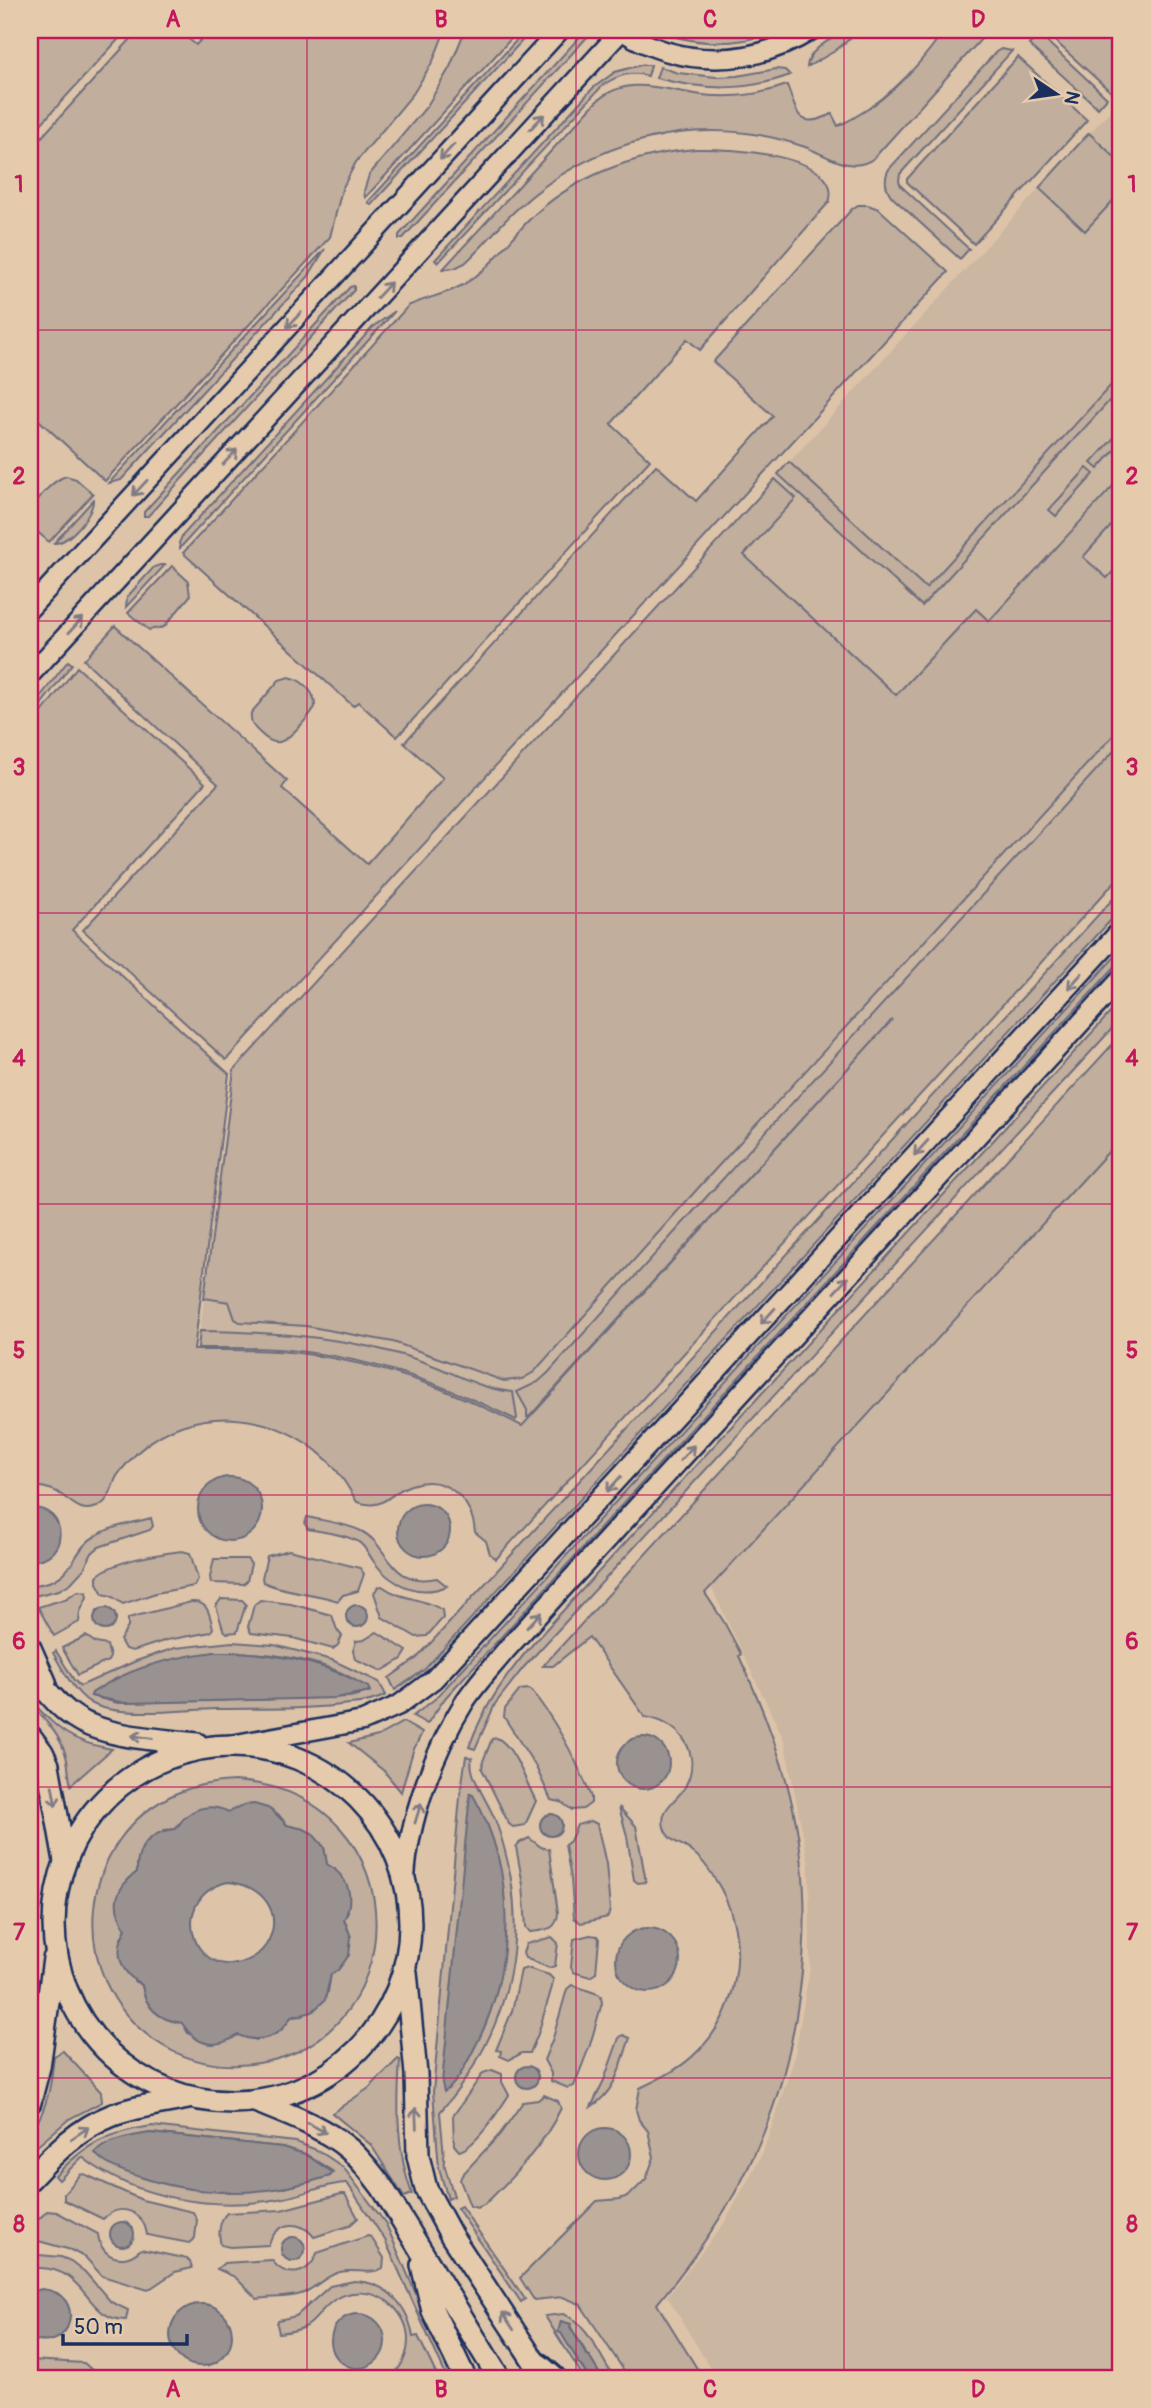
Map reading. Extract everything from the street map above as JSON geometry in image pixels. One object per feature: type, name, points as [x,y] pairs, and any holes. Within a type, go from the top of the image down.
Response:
[{"type":"main road","points":[[30,1648],[50,1694]]},
{"type":"main road","points":[[30,1672],[74,1718],[86,1724],[124,1734],[209,1746],[263,1748],[295,1756],[332,1775],[357,1796],[390,1839],[405,1879],[411,1922],[405,1965],[391,2005],[367,2041],[316,2081],[286,2094],[255,2101],[223,2102],[191,2098],[150,2083],[123,2065],[100,2043],[75,2008],[59,1968],[55,1947]]},
{"type":"main road","points":[[30,1736],[48,1765],[65,1861]]},
{"type":"main road","points":[[30,2102],[39,2067],[55,1947],[55,1903],[65,1861],[85,1823],[121,1784],[148,1766],[168,1757],[209,1746]]},
{"type":"main road","points":[[405,1965],[416,2074],[418,2156],[426,2189],[451,2235],[545,2374]]},
{"type":"main road","points":[[30,2179],[68,2141],[90,2126],[124,2112],[191,2098]]},
{"type":"main road","points":[[255,2101],[322,2130],[348,2148],[382,2187],[499,2378]]},
{"type":"main road","points":[[419,2249],[433,2311],[465,2378]]},
{"type":"street","points":[[30,608],[560,30]]},
{"type":"street","points":[[30,675],[622,30],[662,50],[679,55],[732,59],[784,46],[812,30]]},
{"type":"street","points":[[231,1745],[363,1721],[399,1705],[434,1679],[1121,930]]},
{"type":"street","points":[[405,1879],[407,1850],[434,1764],[453,1723],[478,1684],[506,1650],[1121,979]]},
{"type":"shaded area","points":[[30,30],[127,30],[30,136]]},
{"type":"shaded area","points":[[139,30],[178,30],[196,45],[210,30],[445,30],[433,61],[413,94],[356,162],[342,189],[330,237],[105,481],[30,412],[30,150]]},
{"type":"shaded area","points":[[465,30],[519,30],[365,198],[364,191],[369,175],[427,106],[450,67]]},
{"type":"shaded area","points":[[526,30],[532,30],[371,205],[368,202]]},
{"type":"shaded area","points":[[673,30],[779,30],[752,39],[710,42],[668,35]]},
{"type":"shaded area","points":[[845,30],[860,30],[835,51],[807,67],[816,50]]},
{"type":"shaded area","points":[[944,30],[982,30],[983,37],[874,158],[866,163],[857,165],[840,162],[786,141],[746,133],[686,132],[647,139],[594,157],[561,175],[517,209],[465,263],[455,268],[443,269],[596,102],[610,92],[639,86],[701,95],[735,96],[787,85],[800,116],[812,121],[832,114],[838,126],[870,108],[898,85]]},
{"type":"shaded area","points":[[1043,30],[1121,30],[1121,82],[1112,93]]},
{"type":"shaded area","points":[[585,31],[589,31],[589,35],[403,238],[399,239],[399,235]]},
{"type":"shaded area","points":[[1039,34],[1107,98],[1098,108],[1029,45]]},
{"type":"shaded area","points":[[1001,49],[1012,51],[900,174],[901,186],[969,249],[960,259],[892,197],[886,176],[889,169]]},
{"type":"shaded area","points":[[1018,57],[1087,120],[974,244],[907,182],[907,179]]},
{"type":"shaded area","points":[[651,65],[648,76],[625,75],[603,85],[438,263],[435,260],[593,88],[615,72]]},
{"type":"shaded area","points":[[660,67],[678,73],[717,77],[776,69],[785,70],[790,75],[740,87],[707,87],[656,78]]},
{"type":"shaded area","points":[[1121,99],[1121,768],[523,1423],[445,1386],[382,1365],[306,1351],[198,1347],[234,1070]]},
{"type":"shaded area","points":[[1089,133],[1121,163],[1121,192],[1085,231],[1039,188]]},
{"type":"shaded area","points":[[696,149],[755,153],[802,164],[819,173],[829,186],[829,202],[700,350],[687,339],[611,424],[650,460],[397,737],[358,702],[353,706],[183,553],[408,306],[457,288],[472,279],[544,206],[583,180],[627,162]]},
{"type":"shaded area","points":[[858,205],[879,209],[948,272],[226,1060],[83,930],[218,784],[84,660],[115,626],[287,781],[282,788],[367,864],[443,778],[404,743],[656,465],[696,501],[773,416],[713,362]]},
{"type":"shaded area","points":[[325,249],[308,277],[121,480],[109,483]]},
{"type":"shaded area","points":[[354,286],[354,290],[148,516],[144,516],[144,512],[350,287]]},
{"type":"shaded area","points":[[395,311],[180,548],[182,536],[373,327]]},
{"type":"shaded area","points":[[1121,374],[1121,388],[922,606],[778,474],[789,462],[926,588]]},
{"type":"shaded area","points":[[1121,430],[1121,443],[1098,469],[1091,463]]},
{"type":"shaded area","points":[[1087,468],[1094,474],[1056,516],[1049,510]]},
{"type":"shaded area","points":[[66,476],[76,479],[93,494],[49,542],[33,527],[30,516],[42,495]]},
{"type":"shaded area","points":[[775,479],[796,498],[744,555],[896,695],[976,609],[989,621],[1113,486],[1121,494],[1121,515],[1083,557],[1107,578],[1121,563],[1121,727],[700,1186],[534,1372],[522,1379],[504,1381],[393,1342],[306,1326],[240,1322],[235,1319],[229,1302],[204,1298],[234,1070]]},
{"type":"shaded area","points":[[93,500],[89,513],[73,534],[54,543]]},
{"type":"shaded area","points":[[165,565],[126,607],[127,597],[154,567]]},
{"type":"shaded area","points":[[172,566],[188,581],[190,596],[164,627],[149,630],[128,613]]},
{"type":"shaded area","points":[[68,661],[72,664],[30,719],[30,710]]},
{"type":"shaded area","points":[[77,667],[205,783],[72,930],[229,1074],[194,1350],[292,1352],[363,1364],[444,1390],[522,1426],[892,1020],[530,1416],[527,1417],[527,1410],[517,1392],[538,1382],[548,1373],[1121,743],[1121,875],[496,1559],[490,1554],[486,1541],[475,1532],[469,1509],[463,1500],[446,1486],[424,1482],[403,1488],[381,1503],[357,1502],[326,1459],[283,1430],[258,1422],[207,1420],[159,1436],[124,1467],[105,1502],[86,1509],[53,1490],[30,1486],[30,728]]},
{"type":"shaded area","points":[[289,677],[308,688],[315,707],[286,739],[272,741],[254,726],[251,713],[279,680]]},
{"type":"shaded area","points":[[1121,890],[1121,909],[424,1670],[395,1690],[389,1678],[417,1658]]},
{"type":"shaded area","points":[[1121,950],[1121,960],[446,1697],[427,1724],[413,1716],[436,1698]]},
{"type":"shaded area","points":[[1121,1001],[1121,1019],[524,1667],[495,1704],[475,1749],[469,1747],[498,1689],[538,1638]]},
{"type":"shaded area","points":[[1121,1035],[1121,1138],[705,1593],[741,1654],[739,1656],[774,1741],[790,1795],[804,1892],[800,1993],[791,2042],[762,2138],[722,2214],[657,2304],[703,2378],[629,2378],[580,2304],[563,2297],[534,2300],[520,2278],[597,2201],[620,2199],[630,2195],[646,2179],[654,2157],[648,2131],[639,2120],[636,2110],[640,2088],[685,2063],[713,2033],[725,2013],[732,1991],[737,1945],[726,1900],[715,1879],[698,1857],[671,1839],[664,1827],[666,1810],[685,1787],[690,1774],[691,1762],[685,1741],[669,1725],[645,1717],[589,1637],[553,1666],[543,1666]]},
{"type":"shaded area","points":[[1121,1136],[1121,2378],[716,2378],[667,2296],[725,2222],[763,2152],[794,2059],[810,1968],[809,1865],[784,1740],[711,1587]]},
{"type":"shaded area","points":[[200,1331],[320,1338],[397,1354],[483,1386],[513,1392],[517,1418],[516,1420],[465,1396],[414,1377],[334,1356],[292,1350],[198,1348]]},
{"type":"shaded area","points":[[230,1477],[248,1483],[256,1491],[262,1509],[256,1527],[248,1535],[230,1541],[212,1535],[204,1527],[198,1509],[204,1491],[212,1483]]},
{"type":"shaded area","points":[[424,1504],[443,1511],[450,1530],[443,1549],[424,1556],[405,1549],[398,1530],[405,1511]]},
{"type":"shaded area","points":[[30,1508],[43,1510],[52,1516],[58,1524],[60,1534],[58,1544],[52,1552],[43,1558],[30,1560]]},
{"type":"shaded area","points":[[307,1517],[361,1531],[371,1537],[399,1571],[409,1577],[437,1578],[447,1586],[426,1591],[397,1583],[381,1570],[360,1543],[339,1535],[308,1529],[305,1524]]},
{"type":"shaded area","points":[[151,1518],[153,1526],[150,1530],[99,1547],[71,1583],[59,1590],[30,1597],[30,1579],[34,1585],[59,1577],[81,1549],[97,1535]]},
{"type":"shaded area","points":[[289,1550],[360,1568],[364,1574],[358,1591],[343,1595],[338,1601],[263,1582],[267,1556]]},
{"type":"shaded area","points":[[182,1551],[190,1553],[198,1579],[194,1586],[156,1593],[123,1604],[103,1594],[97,1583],[97,1576],[114,1566]]},
{"type":"shaded area","points":[[214,1559],[247,1559],[251,1564],[247,1581],[243,1584],[211,1583]]},
{"type":"shaded area","points":[[382,1586],[397,1594],[435,1606],[442,1610],[443,1618],[427,1636],[416,1637],[382,1617],[374,1593]]},
{"type":"shaded area","points":[[78,1591],[86,1592],[87,1597],[79,1622],[54,1636],[38,1607],[65,1599]]},
{"type":"shaded area","points":[[221,1599],[242,1600],[246,1604],[237,1632],[227,1633],[223,1629],[216,1606]]},
{"type":"shaded area","points":[[260,1600],[291,1604],[332,1615],[342,1636],[338,1645],[333,1649],[293,1638],[251,1633],[248,1627],[254,1605]]},
{"type":"shaded area","points":[[197,1602],[207,1609],[213,1628],[211,1632],[167,1640],[133,1651],[125,1649],[120,1640],[128,1627],[128,1618]]},
{"type":"shaded area","points":[[357,1605],[365,1608],[368,1616],[365,1624],[357,1627],[349,1624],[346,1616],[349,1608]]},
{"type":"shaded area","points":[[105,1608],[113,1611],[116,1619],[113,1627],[105,1630],[97,1627],[94,1619],[97,1611]]},
{"type":"shaded area","points":[[377,1632],[407,1651],[402,1659],[382,1671],[355,1659],[353,1651],[356,1641],[364,1640]]},
{"type":"shaded area","points":[[86,1636],[96,1643],[107,1645],[110,1657],[108,1661],[78,1675],[62,1648]]},
{"type":"shaded area","points":[[232,1642],[274,1645],[332,1660],[379,1682],[386,1695],[364,1702],[317,1707],[124,1711],[97,1706],[83,1697],[53,1653],[56,1651],[80,1686],[136,1661],[175,1648]],"holes":[[[215,1652],[275,1655],[318,1664],[355,1680],[369,1692],[350,1697],[118,1703],[91,1696],[120,1677]]]},
{"type":"shaded area","points":[[215,1652],[255,1653],[294,1659],[332,1670],[368,1687],[370,1691],[336,1698],[125,1703],[91,1696],[106,1684],[135,1670],[183,1657]]},
{"type":"shaded area","points":[[528,1689],[549,1715],[579,1768],[591,1797],[591,1803],[583,1809],[572,1810],[561,1802],[551,1800],[536,1767],[504,1717],[505,1709],[520,1690]]},
{"type":"shaded area","points":[[30,1700],[66,1733],[86,1743],[112,1749],[71,1785],[67,1760],[60,1741],[30,1704]]},
{"type":"shaded area","points":[[403,1722],[422,1733],[413,1751],[401,1792],[384,1771],[349,1743],[378,1736]]},
{"type":"shaded area","points":[[643,1737],[662,1744],[669,1763],[662,1782],[643,1789],[624,1782],[617,1763],[624,1744]]},
{"type":"shaded area","points":[[497,1738],[514,1757],[536,1801],[525,1825],[513,1827],[509,1824],[482,1769],[492,1739]]},
{"type":"shaded area","points":[[466,1756],[472,1758],[473,1773],[496,1822],[507,1861],[514,1900],[514,1938],[510,1975],[500,2011],[485,2046],[465,2080],[440,2112],[445,2167],[454,2196],[448,2199],[439,2168],[433,2092]],"holes":[[[486,1822],[495,1849],[504,1900],[504,1926],[498,1977],[483,2029]]]},
{"type":"shaded area","points":[[234,1781],[296,1796],[341,1828],[367,1873],[376,1924],[367,1974],[341,2019],[298,2051],[239,2065],[228,2065],[194,2060],[173,2051],[154,2040],[125,2013],[105,1981],[95,1946],[94,1910],[102,1874],[118,1842],[143,1814],[177,1793],[212,1783]],"holes":[[[236,1808],[278,1814],[287,1825],[324,1847],[327,1865],[335,1869],[348,1912],[344,1920],[350,1943],[347,1957],[331,1974],[328,1992],[303,2016],[291,2017],[288,2022],[256,2040],[238,2034],[230,2040],[188,2033],[182,2022],[167,2019],[155,2011],[150,2006],[142,1985],[134,1981],[121,1938],[126,1929],[118,1913],[120,1891],[137,1872],[137,1863],[164,1830],[176,1829],[178,1824]]]},
{"type":"shaded area","points":[[470,1794],[488,1825],[498,1857],[504,1890],[503,1957],[497,1990],[486,2022],[460,2074],[444,2092],[442,2083]]},
{"type":"shaded area","points":[[254,1804],[271,1809],[287,1825],[312,1833],[324,1847],[327,1864],[340,1875],[348,1888],[349,1903],[344,1920],[351,1937],[349,1955],[338,1970],[331,1974],[325,2000],[312,2012],[291,2017],[281,2030],[268,2037],[254,2039],[238,2035],[222,2043],[207,2043],[193,2037],[182,2023],[166,2019],[154,2011],[146,2000],[142,1985],[124,1968],[120,1946],[126,1929],[118,1912],[117,1898],[124,1885],[137,1872],[142,1847],[152,1837],[176,1829],[186,1816],[199,1809],[214,1807],[229,1812]],"holes":[[[228,1882],[251,1888],[267,1902],[273,1922],[271,1933],[264,1948],[252,1958],[241,1963],[223,1963],[208,1957],[198,1946],[193,1932],[193,1917],[198,1902],[210,1890]]]},
{"type":"shaded area","points":[[619,1807],[636,1826],[646,1882],[638,1883],[634,1880]]},
{"type":"shaded area","points":[[551,1814],[559,1817],[562,1825],[559,1833],[551,1836],[543,1833],[540,1825],[543,1817]]},
{"type":"shaded area","points":[[591,1821],[597,1824],[606,1864],[610,1910],[608,1917],[581,1923],[574,1918],[565,1845],[570,1841],[577,1825]]},
{"type":"shaded area","points":[[529,1838],[541,1847],[549,1849],[558,1913],[553,1926],[530,1932],[526,1927],[523,1885],[516,1847]]},
{"type":"shaded area","points":[[648,1928],[666,1934],[674,1942],[680,1960],[674,1978],[666,1986],[648,1992],[630,1986],[622,1978],[616,1960],[622,1942],[630,1934]]},
{"type":"shaded area","points":[[590,1935],[599,1939],[596,1973],[590,1977],[573,1972],[571,1967],[574,1939]]},
{"type":"shaded area","points":[[552,1937],[558,1943],[555,1966],[549,1968],[525,1958],[523,1953],[526,1944]]},
{"type":"shaded area","points":[[527,1968],[549,1975],[553,1979],[552,1987],[530,2053],[522,2053],[509,2060],[500,2056],[501,2051],[496,2050],[512,2011],[521,1970]]},
{"type":"shaded area","points":[[572,1985],[598,1994],[602,2003],[574,2086],[568,2088],[551,2081],[551,2073],[544,2060],[567,1989]]},
{"type":"shaded area","points":[[623,2035],[630,2038],[616,2077],[607,2093],[591,2107],[619,2038]]},
{"type":"shaded area","points":[[63,2051],[101,2092],[102,2102],[69,2119],[34,2149],[30,2145],[31,2135],[47,2097],[54,2056]]},
{"type":"shaded area","points":[[398,2059],[400,2144],[412,2194],[404,2197],[371,2145],[332,2113],[369,2088]]},
{"type":"shaded area","points":[[527,2066],[535,2069],[538,2077],[535,2085],[527,2088],[519,2085],[516,2077],[519,2069]]},
{"type":"shaded area","points":[[492,2070],[502,2074],[502,2082],[509,2095],[473,2143],[459,2151],[454,2145],[453,2116],[483,2073]]},
{"type":"shaded area","points":[[544,2095],[558,2101],[561,2108],[546,2135],[517,2172],[484,2205],[477,2208],[470,2206],[460,2180],[462,2175],[500,2134],[523,2102],[538,2100]]},
{"type":"shaded area","points":[[152,2126],[296,2142],[319,2151],[343,2167],[386,2224],[452,2378],[447,2378],[385,2240],[347,2183],[333,2184],[284,2198],[232,2204],[205,2203],[152,2193],[103,2172],[82,2157],[59,2180],[55,2176],[99,2141],[123,2132]],"holes":[[[150,2133],[282,2147],[305,2154],[332,2171],[330,2176],[285,2188],[121,2139]]]},
{"type":"shaded area","points":[[605,2128],[624,2135],[631,2154],[624,2173],[605,2180],[586,2173],[579,2154],[586,2135]]},
{"type":"shaded area","points":[[150,2133],[282,2147],[305,2154],[333,2173],[282,2188],[210,2191],[137,2176],[109,2164],[95,2153],[113,2141]]},
{"type":"shaded area","points":[[84,2174],[142,2200],[193,2212],[197,2220],[195,2238],[189,2243],[147,2235],[141,2220],[131,2212],[117,2211],[103,2219],[64,2200],[64,2194],[80,2175]]},
{"type":"shaded area","points":[[345,2194],[358,2218],[349,2226],[314,2237],[302,2227],[288,2225],[277,2231],[269,2245],[221,2245],[220,2228],[227,2213],[281,2210]]},
{"type":"shaded area","points":[[461,2206],[525,2299],[521,2302],[457,2208]]},
{"type":"shaded area","points":[[47,2211],[57,2212],[98,2234],[103,2249],[114,2257],[127,2257],[141,2249],[187,2259],[192,2268],[175,2272],[148,2290],[102,2276],[86,2258],[71,2250],[31,2239],[32,2227]]},
{"type":"shaded area","points":[[122,2222],[130,2226],[134,2234],[130,2242],[122,2246],[114,2242],[110,2234],[114,2226]]},
{"type":"shaded area","points":[[368,2236],[384,2258],[383,2268],[340,2272],[296,2295],[257,2299],[235,2277],[217,2269],[224,2263],[272,2260],[284,2270],[297,2272],[309,2266],[317,2253]]},
{"type":"shaded area","points":[[293,2237],[301,2241],[305,2249],[301,2257],[293,2261],[285,2257],[281,2249],[285,2241]]},
{"type":"shaded area","points":[[32,2256],[71,2261],[85,2272],[111,2302],[128,2310],[126,2320],[112,2318],[102,2312],[66,2275],[36,2268]]},
{"type":"shaded area","points":[[354,2281],[366,2282],[386,2291],[401,2305],[413,2337],[418,2336],[438,2378],[390,2378],[401,2366],[405,2356],[408,2346],[407,2330],[402,2317],[393,2306],[378,2296],[361,2293],[344,2295],[329,2304],[305,2327],[279,2333],[278,2320],[296,2316],[330,2286]]},
{"type":"shaded area","points":[[41,2289],[56,2293],[65,2301],[70,2311],[65,2332],[56,2339],[44,2341],[30,2338],[30,2293]]},
{"type":"shaded area","points":[[195,2304],[207,2304],[223,2313],[230,2323],[230,2347],[223,2357],[207,2366],[195,2366],[184,2361],[175,2352],[170,2341],[170,2329],[175,2318],[184,2309]]},
{"type":"shaded area","points":[[358,2314],[377,2322],[385,2341],[377,2360],[358,2368],[339,2360],[331,2341],[339,2322]]},
{"type":"shaded area","points":[[563,2314],[586,2332],[614,2378],[602,2378],[570,2326],[561,2332],[589,2378],[584,2378],[545,2316]]},
{"type":"shaded area","points":[[561,2321],[571,2324],[570,2327],[602,2378],[589,2378],[577,2363],[558,2332]]},
{"type":"shaded area","points":[[30,2360],[84,2363],[101,2378],[30,2378]]}]
